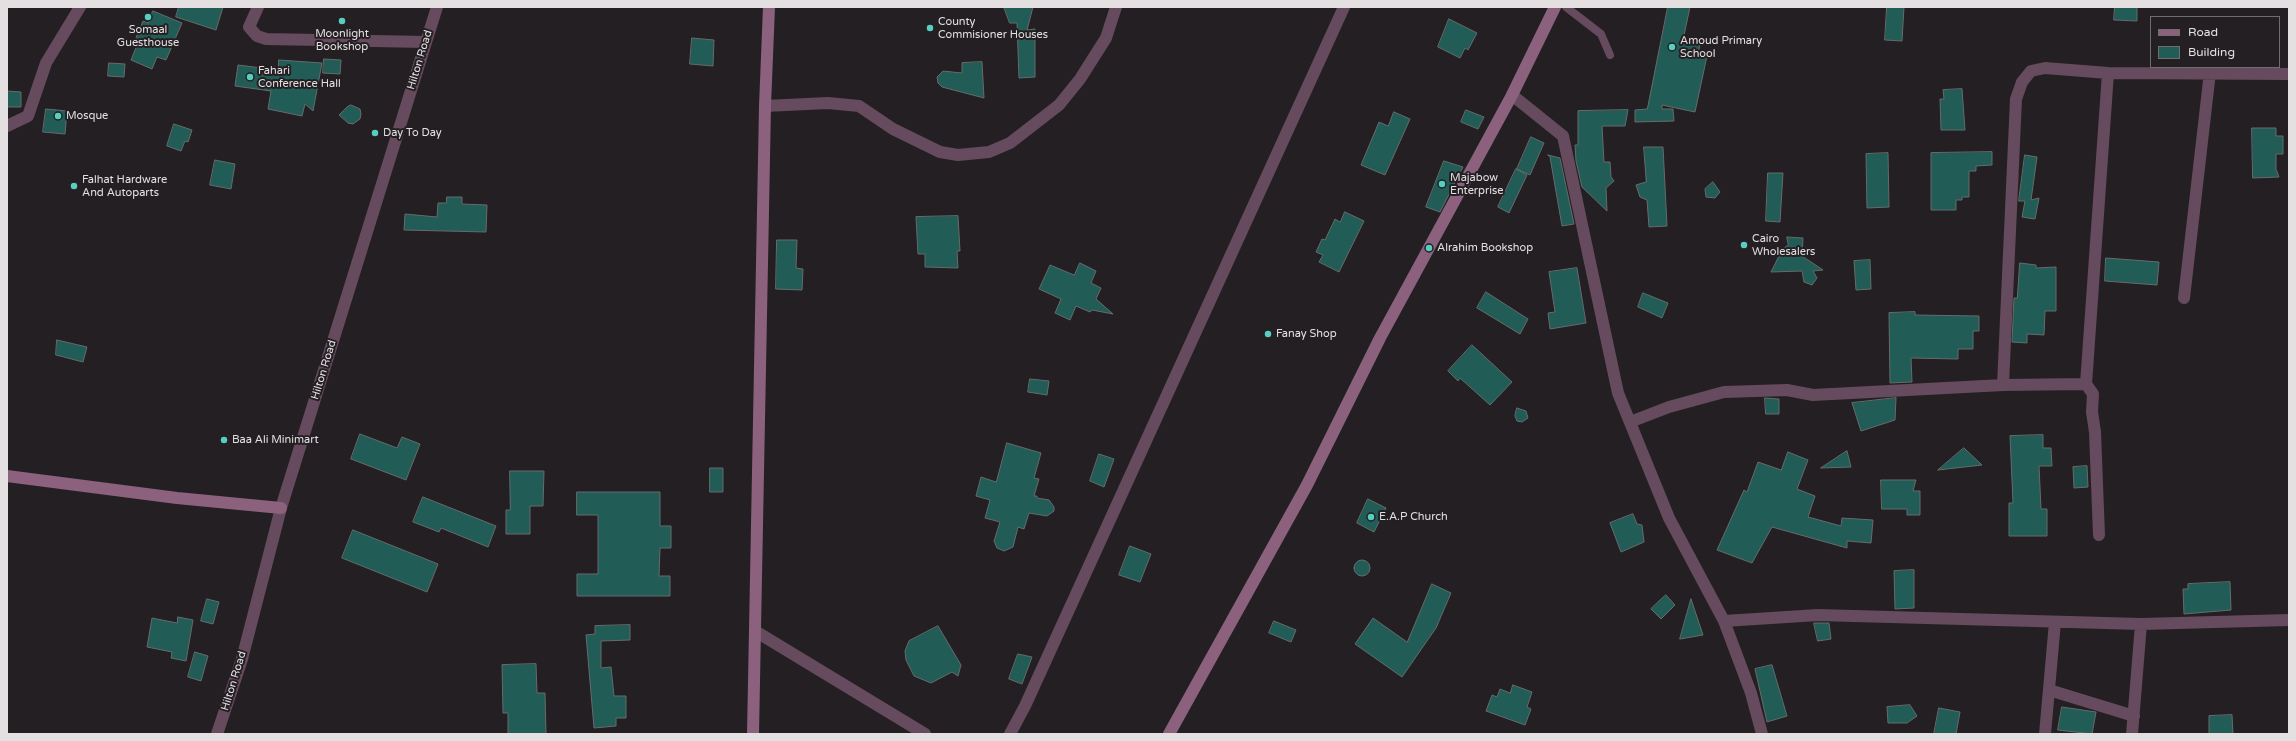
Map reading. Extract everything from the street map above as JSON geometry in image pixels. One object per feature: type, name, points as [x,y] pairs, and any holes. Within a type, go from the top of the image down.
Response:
[{"type":"street","points":[[7,126],[28,116],[46,63],[80,7]]},
{"type":"street","points":[[258,7],[249,27],[257,36],[266,39],[426,42]]},
{"type":"street","name":"Hilton Road","points":[[217,734],[242,659],[281,508],[437,7]]},
{"type":"street","points":[[753,734],[765,106],[769,7]]},
{"type":"street","points":[[765,106],[828,103],[859,106],[894,129],[923,142],[940,152],[958,155],[989,152],[1010,144],[1059,105],[1080,79],[1106,38],[1116,7]]},
{"type":"street","points":[[1010,734],[1025,706],[1344,7]]},
{"type":"street","points":[[1169,734],[1307,486],[1380,338],[1512,94],[1555,7]]},
{"type":"street","points":[[2003,385],[2014,121],[2016,99],[2022,82],[2030,71],[2045,68],[2108,73],[2210,72],[2289,74]]},
{"type":"street","points":[[2184,298],[2210,72]]},
{"type":"street","points":[[2099,535],[2092,412],[2094,394],[2086,384],[2108,73]]},
{"type":"street","points":[[1512,94],[1563,136],[1618,393],[1669,518],[1724,621],[1751,693],[1762,734]]},
{"type":"street","points":[[1630,422],[1669,407],[1724,392],[1786,390],[1813,395],[2003,385],[2086,384]]},
{"type":"street","points":[[7,476],[177,498],[281,508]]},
{"type":"street","points":[[1724,621],[1818,615],[2141,624],[2289,620]]},
{"type":"street","points":[[2045,734],[2055,622]]},
{"type":"street","points":[[2132,734],[2141,624]]},
{"type":"street","points":[[755,631],[925,734]]},
{"type":"street","points":[[2049,690],[2134,716]]},
{"type":"lane","points":[[1566,7],[1602,34],[1610,55]]},
{"type":"building","points":[[179,7],[223,7],[216,30],[176,17]]},
{"type":"building","points":[[1004,7],[1033,7],[1027,30],[1035,29],[1035,77],[1019,78],[1017,23],[1010,23]]},
{"type":"building","points":[[1668,7],[1690,7],[1683,40],[1700,44],[1698,54],[1707,56],[1695,112],[1662,105],[1662,109],[1673,109],[1674,121],[1635,122],[1635,110],[1647,109]]},
{"type":"building","points":[[1887,7],[1904,7],[1902,41],[1885,40]]},
{"type":"building","points":[[2115,7],[2137,7],[2137,21],[2114,20]]},
{"type":"building","points":[[153,11],[182,23],[166,60],[157,57],[152,69],[131,60],[139,40],[136,38],[143,21],[148,23]]},
{"type":"building","points":[[1449,19],[1477,33],[1468,50],[1465,48],[1460,58],[1438,47]]},
{"type":"building","points":[[692,38],[714,40],[713,66],[690,64]]},
{"type":"building","points":[[324,59],[341,60],[340,74],[323,73]]},
{"type":"building","points":[[279,60],[322,63],[313,111],[305,104],[302,116],[268,109],[271,91],[235,86],[238,65],[278,70]]},
{"type":"building","points":[[982,62],[984,98],[942,87],[938,83],[937,77],[943,71],[962,73],[962,63]]},
{"type":"building","points":[[109,63],[125,64],[124,77],[108,76]]},
{"type":"building","points":[[1962,89],[1965,130],[1941,130],[1940,99],[1944,99],[1943,90]]},
{"type":"building","points":[[7,91],[21,92],[21,107],[7,107]]},
{"type":"building","points":[[351,105],[360,109],[361,114],[360,119],[353,124],[348,123],[339,115]]},
{"type":"building","points":[[46,109],[67,111],[65,134],[43,132]]},
{"type":"building","points":[[1466,110],[1484,117],[1478,129],[1461,122]]},
{"type":"building","points":[[1628,110],[1625,126],[1602,126],[1604,162],[1610,162],[1611,177],[1614,181],[1606,188],[1607,211],[1582,187],[1576,161],[1575,145],[1578,145],[1578,111]]},
{"type":"building","points":[[1394,112],[1410,119],[1385,175],[1361,165],[1379,122],[1388,126]]},
{"type":"building","points":[[174,124],[192,130],[188,142],[185,141],[181,151],[167,146]]},
{"type":"building","points":[[2252,128],[2276,128],[2276,136],[2283,136],[2283,154],[2276,154],[2276,169],[2279,177],[2253,178]]},
{"type":"building","points":[[1531,137],[1544,143],[1530,175],[1517,169]]},
{"type":"building","points":[[1644,147],[1663,147],[1667,226],[1649,227],[1647,200],[1640,197],[1636,185],[1646,182]]},
{"type":"building","points":[[1992,152],[1992,165],[1976,166],[1976,171],[1969,171],[1969,197],[1962,197],[1962,200],[1956,200],[1956,210],[1931,210],[1931,153]]},
{"type":"building","points":[[1888,153],[1889,207],[1867,208],[1866,154]]},
{"type":"building","points":[[1548,155],[1560,158],[1574,224],[1562,226],[1550,157]]},
{"type":"building","points":[[2025,155],[2037,157],[2031,200],[2039,198],[2035,219],[2022,217],[2025,201],[2019,201]]},
{"type":"building","points":[[215,160],[235,164],[231,189],[210,185]]},
{"type":"building","points":[[1444,161],[1463,167],[1440,212],[1426,207]]},
{"type":"building","points":[[1516,169],[1527,175],[1509,213],[1498,207]]},
{"type":"building","points":[[1768,173],[1783,173],[1780,222],[1766,221]]},
{"type":"building","points":[[1713,182],[1720,192],[1715,198],[1706,197],[1705,189]]},
{"type":"building","points":[[447,197],[462,197],[462,204],[487,205],[486,232],[404,230],[405,214],[437,217],[438,203],[446,203]]},
{"type":"building","points":[[1345,212],[1364,221],[1339,272],[1319,262],[1323,255],[1316,252],[1322,239],[1325,240],[1335,219],[1340,222]]},
{"type":"building","points":[[958,216],[960,251],[957,251],[958,268],[925,267],[925,254],[918,254],[916,217]]},
{"type":"building","points":[[1787,237],[1803,238],[1802,256],[1823,270],[1813,271],[1817,278],[1812,285],[1804,282],[1802,271],[1771,272],[1782,250],[1788,245]]},
{"type":"building","points":[[777,240],[797,240],[796,268],[803,269],[802,290],[776,289]]},
{"type":"building","points":[[2106,258],[2159,262],[2157,285],[2105,281]]},
{"type":"building","points":[[1870,260],[1871,289],[1856,290],[1854,261]]},
{"type":"building","points":[[1080,263],[1096,271],[1091,283],[1101,288],[1096,299],[1113,314],[1092,310],[1090,312],[1076,306],[1070,320],[1055,313],[1061,299],[1039,289],[1050,265],[1074,275]]},
{"type":"building","points":[[2020,263],[2036,265],[2036,268],[2056,267],[2056,311],[2045,311],[2044,335],[2027,334],[2027,343],[2012,342],[2014,298],[2017,298]]},
{"type":"building","points":[[1577,268],[1586,323],[1550,329],[1548,313],[1555,312],[1549,272]]},
{"type":"building","points":[[1486,292],[1528,319],[1520,334],[1477,308]]},
{"type":"building","points":[[1643,293],[1668,303],[1662,318],[1638,307]]},
{"type":"building","points":[[1915,312],[1915,315],[1979,316],[1979,331],[1973,331],[1973,349],[1958,349],[1958,359],[1911,358],[1912,382],[1890,383],[1889,313]]},
{"type":"building","points":[[57,340],[87,347],[83,362],[56,355]]},
{"type":"building","points":[[1472,345],[1512,382],[1490,405],[1460,378],[1458,381],[1448,371]]},
{"type":"building","points":[[1030,379],[1049,381],[1047,395],[1028,392]]},
{"type":"building","points":[[1765,398],[1779,399],[1779,414],[1766,414]]},
{"type":"building","points":[[1896,398],[1895,420],[1861,431],[1852,403]]},
{"type":"building","points":[[1517,408],[1526,411],[1528,418],[1522,422],[1517,421],[1515,416]]},
{"type":"building","points":[[360,434],[397,448],[402,437],[420,444],[406,480],[351,459]]},
{"type":"building","points":[[2043,435],[2043,448],[2051,448],[2052,466],[2039,466],[2041,509],[2047,509],[2047,536],[2009,536],[2009,503],[2013,503],[2010,436]]},
{"type":"building","points":[[1007,443],[1041,453],[1034,478],[1039,479],[1034,496],[1049,500],[1054,507],[1054,511],[1047,516],[1029,513],[1024,529],[1018,527],[1013,547],[1004,551],[997,548],[994,541],[1000,522],[985,518],[990,500],[976,496],[981,477],[996,482]]},
{"type":"building","points":[[1964,448],[1982,465],[1938,470]]},
{"type":"building","points":[[1847,451],[1851,467],[1821,468]]},
{"type":"building","points":[[1788,452],[1808,460],[1797,489],[1815,496],[1808,517],[1841,526],[1842,518],[1873,520],[1871,543],[1847,541],[1847,548],[1772,527],[1752,563],[1717,550],[1744,490],[1747,492],[1758,462],[1781,470]]},
{"type":"building","points":[[1099,454],[1114,459],[1104,487],[1090,481]]},
{"type":"building","points":[[2087,466],[2088,487],[2074,488],[2073,467]]},
{"type":"building","points":[[710,468],[723,468],[723,492],[710,492]]},
{"type":"building","points":[[510,471],[544,471],[543,506],[530,506],[530,534],[506,534],[506,510],[510,510]]},
{"type":"building","points":[[1881,480],[1916,480],[1913,491],[1920,491],[1920,515],[1907,515],[1907,509],[1882,509]]},
{"type":"building","points":[[577,492],[660,492],[660,526],[671,526],[671,548],[660,548],[659,576],[670,576],[670,596],[577,596],[577,574],[598,574],[598,515],[577,515]]},
{"type":"building","points":[[423,497],[496,526],[488,547],[441,528],[439,532],[413,522]]},
{"type":"building","points":[[1368,499],[1386,508],[1374,532],[1357,523]]},
{"type":"building","points":[[1633,514],[1637,524],[1642,525],[1644,542],[1621,552],[1610,523]]},
{"type":"building","points":[[353,530],[438,564],[427,592],[342,558]]},
{"type":"building","points":[[1130,546],[1151,554],[1140,582],[1119,575]]},
{"type":"building","points":[[1359,560],[1365,560],[1370,565],[1368,574],[1365,576],[1359,576],[1354,571],[1354,565]]},
{"type":"building","points":[[1914,570],[1914,608],[1895,609],[1894,571]]},
{"type":"building","points":[[2230,582],[2231,610],[2184,614],[2183,589],[2188,589],[2188,584]]},
{"type":"building","points":[[1432,584],[1451,593],[1436,628],[1402,677],[1355,644],[1373,618],[1407,642]]},
{"type":"building","points":[[1666,595],[1675,605],[1661,619],[1651,609]]},
{"type":"building","points":[[207,599],[219,602],[213,624],[201,621]]},
{"type":"building","points":[[1691,599],[1703,635],[1680,639]]},
{"type":"building","points":[[178,617],[193,620],[186,661],[171,658],[172,652],[147,647],[152,618],[177,623]]},
{"type":"building","points":[[1274,621],[1296,630],[1291,642],[1269,633]]},
{"type":"building","points":[[1814,623],[1829,623],[1831,639],[1818,641]]},
{"type":"building","points":[[630,625],[630,640],[601,641],[601,668],[611,667],[614,696],[626,696],[626,718],[616,718],[616,726],[594,728],[586,635],[595,634],[595,626]]},
{"type":"building","points":[[938,626],[961,665],[958,676],[952,672],[931,683],[914,676],[906,660],[905,651],[909,641]]},
{"type":"building","points":[[195,652],[208,656],[201,681],[188,677]]},
{"type":"building","points":[[1018,654],[1032,657],[1022,684],[1009,679]]},
{"type":"building","points":[[536,664],[537,693],[545,693],[546,734],[508,734],[508,713],[503,713],[502,665]]},
{"type":"building","points":[[1772,665],[1787,716],[1767,722],[1755,669]]},
{"type":"building","points":[[1513,685],[1532,692],[1527,707],[1531,709],[1525,725],[1486,711],[1492,695],[1497,697],[1500,689],[1510,693]]},
{"type":"building","points":[[1910,705],[1917,716],[1907,723],[1888,723],[1887,707]]},
{"type":"building","points":[[2062,707],[2096,712],[2092,734],[2058,730]]},
{"type":"building","points":[[1939,708],[1960,712],[1956,734],[1934,734]]},
{"type":"building","points":[[2232,715],[2233,734],[2209,734],[2209,716]]},
{"type":"place","name":"Somaal Guesthouse","points":[[148,17]]},
{"type":"place","name":"Moonlight Bookshop","points":[[342,21]]},
{"type":"place","name":"County Commisioner Houses","points":[[930,28]]},
{"type":"place","name":"Amoud Primary School","points":[[1672,47]]},
{"type":"place","name":"Fahari Conference Hall","points":[[250,77]]},
{"type":"place","name":"Mosque","points":[[58,116]]},
{"type":"place","name":"Day To Day","points":[[375,133]]},
{"type":"place","name":"Majabow Enterprise","points":[[1442,184]]},
{"type":"place","name":"Falhat Hardware And Autoparts","points":[[74,186]]},
{"type":"place","name":"Cairo Wholesalers","points":[[1744,245]]},
{"type":"place","name":"Alrahim Bookshop","points":[[1429,248]]},
{"type":"place","name":"Fanay Shop","points":[[1268,334]]},
{"type":"place","name":"Baa Ali Minimart","points":[[224,440]]},
{"type":"place","name":"E.A.P Church","points":[[1371,517]]}]
